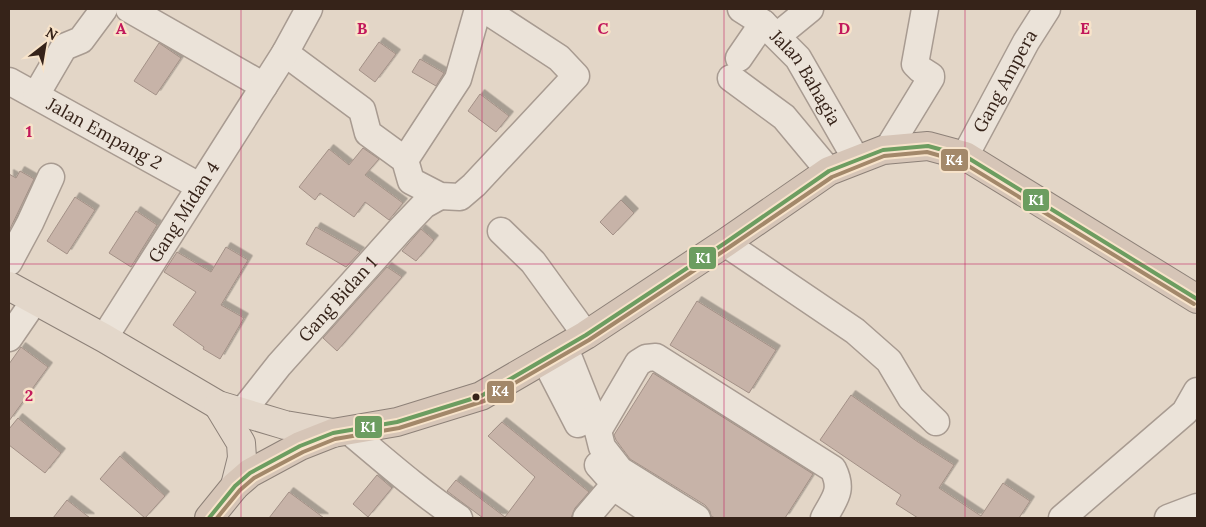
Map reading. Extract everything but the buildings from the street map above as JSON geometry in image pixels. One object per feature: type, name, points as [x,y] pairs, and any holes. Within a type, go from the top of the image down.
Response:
[{"type":"highway","points":[[209,518],[235,486],[250,473],[292,450],[341,432],[397,422],[481,396],[565,347],[725,243],[829,171],[856,159],[887,150],[928,146],[965,156],[1197,299]]},
{"type":"main road","points":[[9,286],[230,409],[294,427],[341,432]]},
{"type":"main road","points":[[230,409],[241,443],[242,458],[235,486]]},
{"type":"street","points":[[36,95],[64,47],[81,40],[104,9]]},
{"type":"street","points":[[129,9],[164,17],[264,86],[309,9]]},
{"type":"street","points":[[405,160],[458,79],[478,9]]},
{"type":"street","points":[[285,53],[362,110],[368,133],[405,160],[411,181],[440,196],[460,197],[474,185],[576,76],[559,58],[484,9]]},
{"type":"street","name":"Jalan Bahagia","points":[[741,9],[770,29],[798,58],[856,159]]},
{"type":"street","points":[[810,9],[770,29],[735,68],[784,117],[829,171]]},
{"type":"street","points":[[887,150],[931,78],[931,76],[915,64],[925,9]]},
{"type":"street","name":"Gang Ampera","points":[[965,156],[1026,42],[1048,9]]},
{"type":"street","name":"Jalan Empang 2","points":[[9,81],[199,186]]},
{"type":"street","name":"Gang Midan 4","points":[[104,338],[264,86]]},
{"type":"street","points":[[9,262],[30,223],[51,177]]},
{"type":"street","name":"Gang Bidan 1","points":[[230,409],[279,364],[424,205],[440,196]]},
{"type":"street","points":[[501,231],[533,262],[598,431],[602,447],[620,470],[697,518]]},
{"type":"street","points":[[725,243],[855,330],[889,361],[911,398],[936,422]]},
{"type":"street","points":[[9,338],[35,300]]},
{"type":"street","points":[[565,347],[565,396],[594,460],[624,494],[660,518]]},
{"type":"street","points":[[598,431],[638,363],[646,358],[656,357],[833,469],[838,479],[838,492],[824,518]]},
{"type":"street","points":[[1062,518],[1185,412],[1197,391]]},
{"type":"street","points":[[341,432],[378,456],[430,511],[459,518]]},
{"type":"street","points":[[586,518],[615,484]]},
{"type":"street","points":[[1168,518],[1197,507]]},
{"type":"transit line","name":"K1","points":[[209,518],[235,486],[250,473],[300,446],[333,433],[397,422],[481,396],[586,335],[725,243],[829,171],[883,150],[928,146],[965,156],[1197,299]]},
{"type":"transit line","name":"K4","points":[[217,518],[240,490],[254,478],[303,452],[335,439],[399,428],[484,401],[589,340],[832,177],[884,156],[927,152],[962,162],[1194,304]]}]
